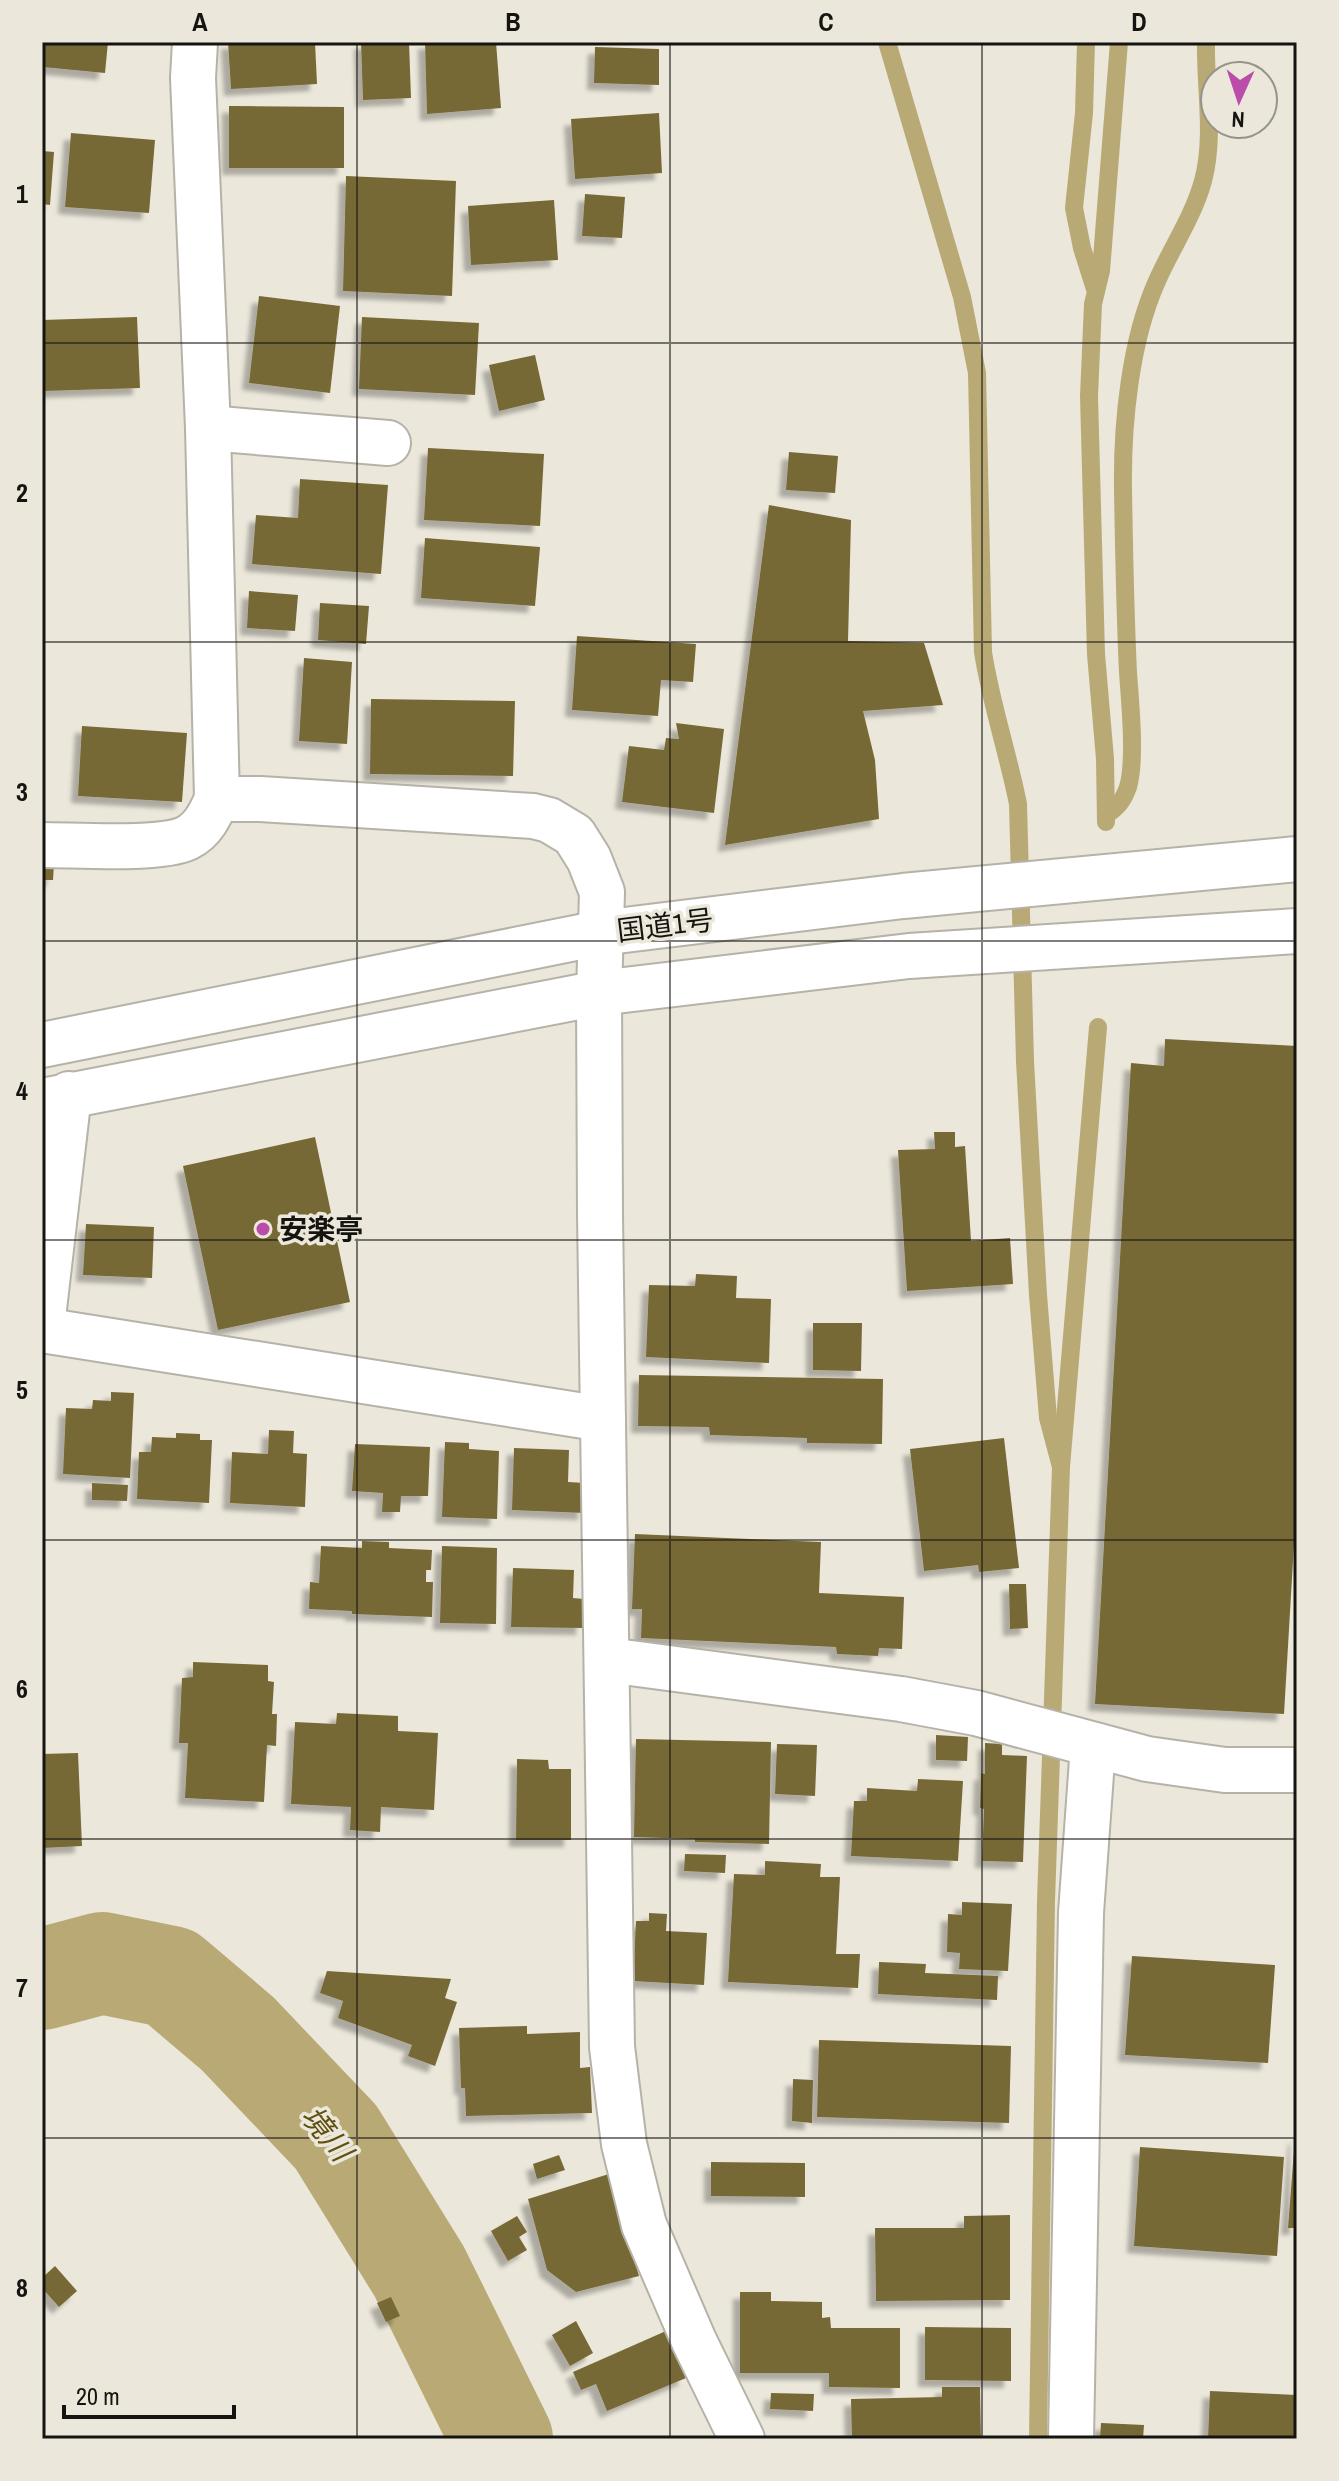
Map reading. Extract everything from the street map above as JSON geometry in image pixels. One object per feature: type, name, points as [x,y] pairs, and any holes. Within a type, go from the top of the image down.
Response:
[{"type":"main road","points":[[42,845],[167,845],[188,837],[206,822],[217,799],[208,428],[193,78],[195,42]]},
{"type":"main road","points":[[208,428],[388,443]]},
{"type":"main road","points":[[217,799],[533,816],[549,820],[574,835],[589,859],[602,892],[599,993],[612,2047],[624,2144],[644,2225],[694,2341],[742,2439]]},
{"type":"main road","name":"国道1号","points":[[42,1045],[600,933],[903,896],[1297,859]]},
{"type":"main road","points":[[603,1419],[42,1328],[56,1097],[599,993],[909,956],[1297,931]]},
{"type":"main road","points":[[608,1660],[901,1699],[976,1713],[1147,1759],[1225,1770],[1297,1770]]},
{"type":"main road","points":[[1071,2439],[1081,1913],[1088,1744]]},
{"type":"building","points":[[45,42],[108,42],[105,73],[43,67]]},
{"type":"building","points":[[228,42],[315,42],[317,84],[231,89]]},
{"type":"building","points":[[361,42],[409,42],[411,98],[363,100]]},
{"type":"building","points":[[425,42],[496,42],[501,108],[427,114]]},
{"type":"building","points":[[595,47],[659,49],[659,85],[594,83]]},
{"type":"building","points":[[229,106],[344,107],[344,168],[229,168]]},
{"type":"building","points":[[659,113],[662,173],[575,179],[571,119]]},
{"type":"building","points":[[71,133],[155,140],[149,213],[65,207]]},
{"type":"building","points":[[42,151],[54,152],[50,205],[42,204]]},
{"type":"building","points":[[346,176],[456,181],[452,296],[343,291]]},
{"type":"building","points":[[585,194],[625,197],[622,238],[582,236]]},
{"type":"building","points":[[554,200],[558,260],[471,265],[468,206]]},
{"type":"building","points":[[259,296],[340,306],[330,393],[249,383]]},
{"type":"building","points":[[137,317],[140,388],[43,391],[42,320]]},
{"type":"building","points":[[362,317],[479,323],[475,395],[359,389]]},
{"type":"building","points":[[535,355],[545,400],[499,411],[489,365]]},
{"type":"building","points":[[428,448],[544,454],[540,526],[424,520]]},
{"type":"building","points":[[789,452],[838,456],[835,493],[786,490]]},
{"type":"building","points":[[300,479],[388,485],[381,574],[252,564],[256,515],[298,518]]},
{"type":"building","points":[[769,505],[851,520],[848,641],[924,643],[943,705],[863,711],[875,760],[879,819],[725,845]]},
{"type":"building","points":[[425,538],[540,547],[535,606],[421,598]]},
{"type":"building","points":[[249,591],[298,595],[295,631],[247,628]]},
{"type":"building","points":[[320,603],[369,606],[366,644],[318,640]]},
{"type":"building","points":[[577,636],[696,644],[693,682],[661,680],[658,716],[572,710]]},
{"type":"building","points":[[304,658],[352,662],[347,744],[299,741]]},
{"type":"building","points":[[371,699],[515,701],[513,776],[370,774]]},
{"type":"building","points":[[676,723],[724,729],[714,813],[622,802],[629,746],[664,750],[666,738],[679,739]]},
{"type":"building","points":[[82,726],[187,733],[182,802],[78,796]]},
{"type":"building","points":[[42,864],[54,864],[53,880],[42,880]]},
{"type":"building","points":[[1165,1039],[1297,1046],[1297,1544],[1294,1544],[1284,1714],[1095,1704],[1131,1063],[1164,1066]]},
{"type":"building","points":[[934,1132],[955,1132],[955,1147],[965,1146],[971,1241],[1010,1238],[1013,1284],[907,1291],[898,1150],[935,1149]]},
{"type":"building","points":[[315,1137],[350,1302],[218,1330],[183,1166]]},
{"type":"building","points":[[86,1224],[154,1227],[152,1278],[83,1275]]},
{"type":"building","points":[[696,1274],[737,1276],[736,1298],[771,1299],[769,1363],[646,1357],[649,1285],[695,1286]]},
{"type":"building","points":[[813,1323],[862,1323],[861,1371],[813,1370]]},
{"type":"building","points":[[639,1375],[883,1379],[882,1444],[807,1443],[807,1438],[710,1435],[709,1427],[638,1426]]},
{"type":"building","points":[[111,1392],[134,1393],[130,1478],[63,1474],[66,1408],[92,1409],[93,1400],[111,1401]]},
{"type":"building","points":[[269,1430],[294,1431],[293,1453],[307,1454],[305,1507],[230,1503],[232,1452],[268,1454]]},
{"type":"building","points":[[176,1433],[200,1434],[200,1440],[212,1440],[209,1503],[137,1499],[139,1452],[151,1452],[152,1437],[176,1438]]},
{"type":"building","points":[[1004,1438],[1019,1568],[979,1572],[978,1565],[924,1571],[910,1449]]},
{"type":"building","points":[[445,1442],[469,1443],[469,1449],[499,1451],[497,1519],[442,1517]]},
{"type":"building","points":[[355,1444],[430,1447],[428,1496],[401,1496],[400,1512],[382,1512],[383,1493],[352,1491]]},
{"type":"building","points":[[514,1448],[569,1450],[568,1482],[585,1483],[585,1513],[512,1510]]},
{"type":"building","points":[[92,1483],[128,1485],[127,1501],[92,1500]]},
{"type":"building","points":[[635,1534],[821,1542],[819,1593],[904,1597],[902,1649],[879,1648],[878,1656],[837,1654],[836,1647],[641,1638],[642,1609],[632,1609]]},
{"type":"building","points":[[362,1541],[389,1542],[389,1548],[432,1550],[431,1570],[426,1570],[426,1582],[433,1582],[432,1617],[309,1609],[310,1582],[319,1583],[321,1546],[362,1548]]},
{"type":"building","points":[[442,1546],[497,1548],[496,1624],[440,1623]]},
{"type":"building","points":[[513,1568],[574,1570],[573,1598],[584,1599],[583,1628],[511,1627]]},
{"type":"building","points":[[1009,1584],[1026,1584],[1028,1628],[1010,1629]]},
{"type":"building","points":[[193,1662],[268,1665],[268,1681],[274,1682],[272,1714],[277,1714],[276,1746],[267,1745],[264,1802],[185,1798],[188,1743],[179,1743],[182,1678],[193,1677]]},
{"type":"building","points":[[337,1713],[398,1716],[398,1731],[438,1733],[434,1810],[381,1807],[380,1832],[350,1830],[351,1807],[291,1804],[295,1722],[336,1724]]},
{"type":"building","points":[[936,1735],[968,1737],[967,1761],[936,1760]]},
{"type":"building","points":[[636,1739],[771,1742],[769,1844],[634,1837]]},
{"type":"building","points":[[985,1743],[1002,1744],[1002,1755],[1027,1756],[1023,1862],[982,1861],[984,1809],[980,1808]]},
{"type":"building","points":[[777,1744],[817,1745],[815,1796],[775,1794]]},
{"type":"building","points":[[78,1753],[82,1846],[42,1848],[42,1754]]},
{"type":"building","points":[[517,1759],[548,1760],[549,1769],[571,1769],[571,1840],[516,1840]]},
{"type":"building","points":[[918,1779],[963,1781],[958,1861],[851,1856],[854,1801],[867,1801],[867,1788],[917,1791]]},
{"type":"building","points":[[685,1854],[726,1855],[725,1873],[684,1871]]},
{"type":"building","points":[[765,1861],[821,1864],[820,1877],[840,1877],[836,1954],[860,1954],[858,1988],[728,1982],[734,1874],[765,1875]]},
{"type":"building","points":[[962,1902],[1012,1904],[1008,1971],[959,1969],[960,1953],[947,1952],[948,1914],[962,1915]]},
{"type":"building","points":[[649,1913],[667,1914],[666,1931],[707,1933],[704,1985],[633,1981],[636,1921],[649,1921]]},
{"type":"building","points":[[1132,1956],[1275,1965],[1268,2063],[1125,2055]]},
{"type":"building","points":[[879,1962],[926,1964],[925,1973],[998,1976],[997,2000],[878,1994]]},
{"type":"building","points":[[327,1971],[451,1979],[445,1998],[457,2002],[435,2066],[408,2056],[412,2045],[338,2018],[343,2001],[320,1993]]},
{"type":"building","points":[[527,2026],[527,2034],[580,2032],[580,2068],[590,2067],[592,2113],[466,2116],[465,2088],[461,2088],[459,2028]]},
{"type":"building","points":[[819,2040],[1011,2046],[1009,2123],[817,2117]]},
{"type":"building","points":[[793,2079],[813,2080],[812,2123],[792,2121]]},
{"type":"building","points":[[1295,2137],[1297,2228],[1288,2228]]},
{"type":"building","points":[[1140,2147],[1284,2157],[1277,2256],[1134,2246]]},
{"type":"building","points":[[559,2155],[565,2170],[537,2179],[533,2164]]},
{"type":"building","points":[[711,2162],[805,2163],[805,2197],[711,2196]]},
{"type":"building","points":[[609,2174],[639,2276],[576,2292],[547,2270],[528,2199]]},
{"type":"building","points":[[1010,2215],[1010,2300],[876,2301],[875,2228],[964,2228],[964,2216]]},
{"type":"building","points":[[517,2216],[527,2232],[519,2237],[527,2250],[508,2261],[491,2231]]},
{"type":"building","points":[[55,2266],[77,2291],[59,2307],[42,2288],[42,2278]]},
{"type":"building","points":[[740,2292],[771,2292],[771,2301],[822,2302],[822,2318],[830,2317],[831,2328],[900,2328],[900,2388],[829,2387],[829,2373],[740,2373]]},
{"type":"building","points":[[391,2297],[400,2316],[386,2322],[377,2303]]},
{"type":"building","points":[[576,2321],[593,2353],[570,2366],[552,2335]]},
{"type":"building","points":[[925,2327],[1011,2328],[1011,2381],[925,2380]]},
{"type":"building","points":[[666,2331],[686,2378],[607,2411],[596,2384],[581,2390],[573,2372]]},
{"type":"building","points":[[942,2387],[980,2387],[981,2439],[852,2439],[851,2399],[942,2397]]},
{"type":"building","points":[[1210,2391],[1297,2395],[1297,2439],[1208,2439]]},
{"type":"building","points":[[771,2393],[814,2394],[813,2411],[770,2409]]},
{"type":"building","points":[[1101,2423],[1144,2425],[1143,2439],[1100,2439]]},
{"type":"waterway","points":[[887,42],[962,297],[977,373],[983,652],[1018,804],[1025,1061],[1038,1295],[1048,1418],[1061,1467]]},
{"type":"waterway","points":[[1086,42],[1084,113],[1074,208],[1095,289]]},
{"type":"waterway","points":[[1106,822],[1105,759],[1096,654],[1089,396],[1093,304],[1101,271],[1119,42]]},
{"type":"waterway","points":[[1106,815],[1124,796],[1132,762],[1123,490],[1130,383],[1148,304],[1194,207],[1207,164],[1206,42]]},
{"type":"waterway","points":[[1038,2439],[1046,1901],[1061,1467],[1098,1027]]},
{"type":"waterway","name":"境川","points":[[42,1979],[102,1963],[171,1977],[238,2034],[336,2137],[419,2271],[502,2439]]},
{"type":"place","name":"安楽亭","points":[[263,1229]]}]
